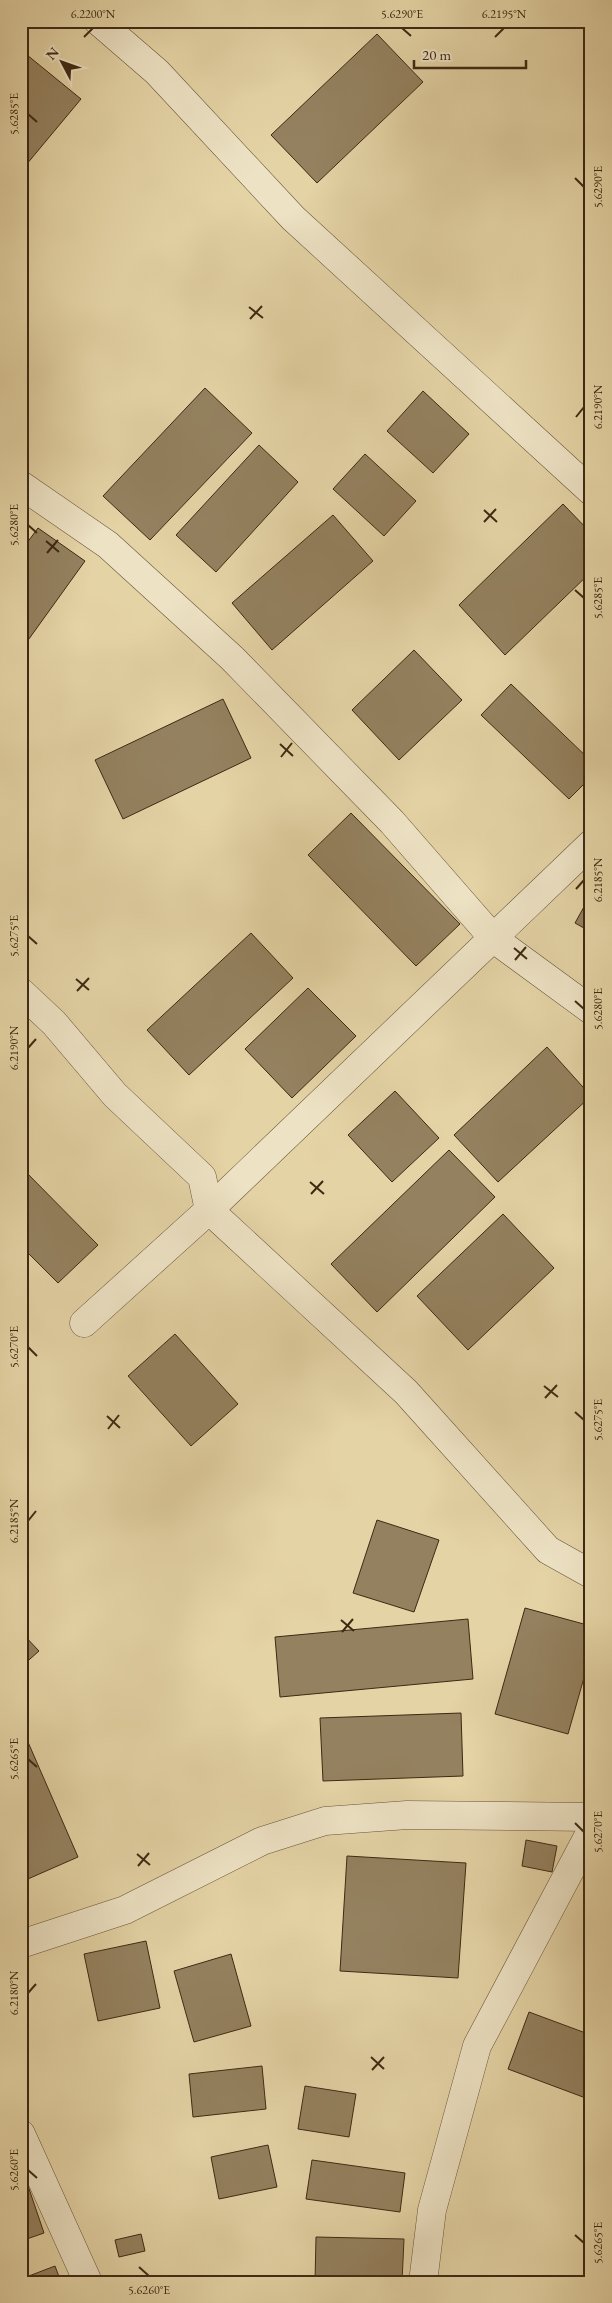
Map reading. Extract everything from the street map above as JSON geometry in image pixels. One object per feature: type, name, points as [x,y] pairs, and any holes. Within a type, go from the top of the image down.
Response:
[{"type":"street","points":[[98,21],[157,72],[293,218],[591,491]]},
{"type":"street","points":[[21,485],[108,545],[232,658],[392,822],[494,939],[591,1010]]},
{"type":"street","points":[[84,1323],[209,1210],[591,844]]},
{"type":"street","points":[[21,992],[54,1023],[115,1096],[202,1176],[209,1210],[406,1392],[548,1550],[591,1574]]},
{"type":"street","points":[[21,1944],[125,1910],[262,1841],[325,1822],[407,1815],[591,1817]]},
{"type":"street","points":[[423,2282],[432,2210],[477,2046],[591,1831]]},
{"type":"street","points":[[21,2134],[88,2282]]},
{"type":"building","points":[[377,34],[423,82],[317,183],[271,135]]},
{"type":"building","points":[[21,50],[81,99],[21,171]]},
{"type":"building","points":[[205,388],[252,433],[150,540],[103,496]]},
{"type":"building","points":[[423,391],[469,434],[433,473],[387,431]]},
{"type":"building","points":[[259,445],[298,482],[216,572],[176,535]]},
{"type":"building","points":[[365,454],[416,501],[384,536],[333,489]]},
{"type":"building","points":[[563,504],[591,533],[591,572],[505,655],[459,605]]},
{"type":"building","points":[[333,515],[373,561],[272,650],[232,603]]},
{"type":"building","points":[[38,528],[85,561],[21,650],[21,551]]},
{"type":"building","points":[[414,650],[462,700],[399,760],[352,710]]},
{"type":"building","points":[[511,684],[591,761],[591,777],[569,799],[481,715]]},
{"type":"building","points":[[223,699],[251,758],[123,819],[95,760]]},
{"type":"building","points":[[351,813],[460,924],[416,966],[308,855]]},
{"type":"building","points":[[591,894],[591,932],[575,923]]},
{"type":"building","points":[[251,933],[293,978],[189,1075],[147,1030]]},
{"type":"building","points":[[308,988],[356,1036],[292,1098],[245,1049]]},
{"type":"building","points":[[547,1047],[591,1096],[498,1182],[454,1135]]},
{"type":"building","points":[[395,1091],[439,1138],[392,1182],[348,1135]]},
{"type":"building","points":[[449,1150],[495,1197],[377,1312],[331,1264]]},
{"type":"building","points":[[21,1167],[98,1245],[58,1283],[21,1246]]},
{"type":"building","points":[[503,1214],[554,1268],[468,1350],[417,1296]]},
{"type":"building","points":[[175,1334],[238,1404],[191,1446],[128,1376]]},
{"type":"building","points":[[377,1520],[439,1540],[414,1612],[353,1593]]},
{"type":"building","points":[[525,1608],[591,1626],[591,1653],[568,1734],[495,1714]]},
{"type":"building","points":[[468,1619],[473,1679],[280,1697],[275,1637]]},
{"type":"building","points":[[21,1632],[39,1651],[21,1667]]},
{"type":"building","points":[[461,1713],[463,1776],[323,1781],[320,1718]]},
{"type":"building","points":[[21,1726],[78,1857],[21,1882]]},
{"type":"building","points":[[526,1840],[557,1846],[552,1872],[522,1866]]},
{"type":"building","points":[[347,1856],[466,1863],[458,1978],[340,1971]]},
{"type":"building","points":[[146,1941],[160,2008],[98,2021],[84,1954]]},
{"type":"building","points":[[231,1954],[251,2026],[194,2042],[174,1971]]},
{"type":"building","points":[[529,2012],[591,2035],[591,2100],[508,2069]]},
{"type":"building","points":[[262,2066],[266,2109],[193,2117],[189,2074]]},
{"type":"building","points":[[305,2086],[356,2094],[349,2137],[298,2129]]},
{"type":"building","points":[[268,2145],[277,2187],[219,2199],[211,2157]]},
{"type":"building","points":[[312,2160],[405,2173],[400,2212],[306,2199]]},
{"type":"building","points":[[24,2174],[44,2233],[21,2241],[21,2175]]},
{"type":"building","points":[[141,2234],[145,2251],[119,2257],[115,2240]]},
{"type":"building","points":[[316,2237],[404,2239],[402,2282],[315,2282]]},
{"type":"building","points":[[55,2266],[61,2282],[21,2282],[21,2279]]}]
